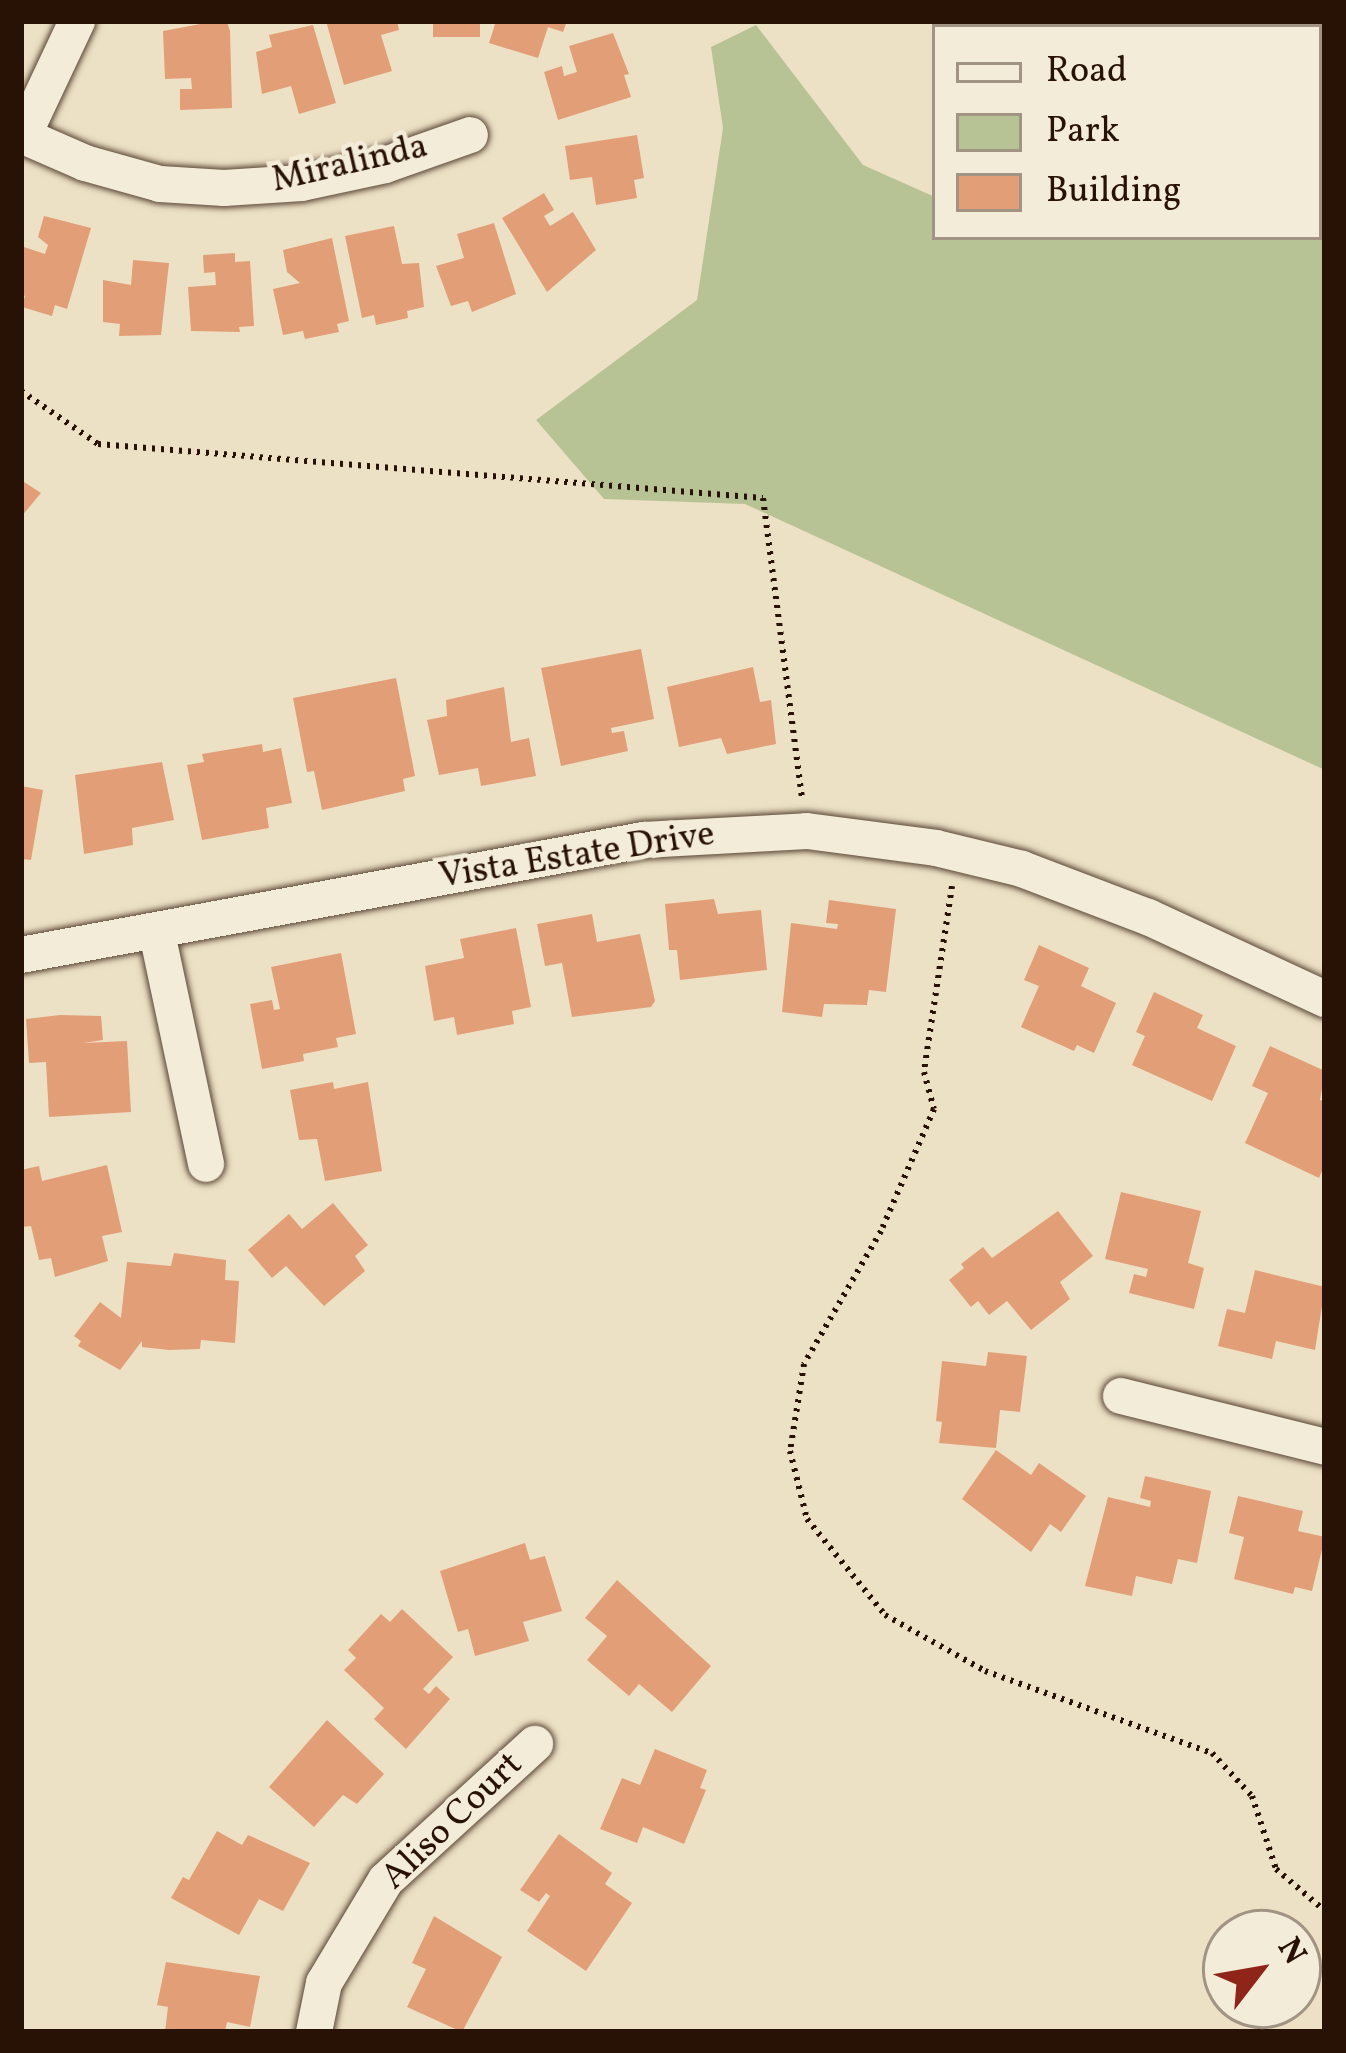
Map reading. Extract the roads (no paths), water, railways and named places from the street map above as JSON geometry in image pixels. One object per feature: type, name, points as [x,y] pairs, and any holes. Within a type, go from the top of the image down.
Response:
[{"type":"street","points":[[22,136],[76,21]]},
{"type":"street","name":"Miralinda","points":[[22,136],[85,163],[160,184],[224,188],[302,184],[385,165],[470,135]]},
{"type":"street","name":"Vista Estate Drive","points":[[21,955],[643,840],[807,831],[957,853],[1022,869],[1148,917],[1325,999]]},
{"type":"street","points":[[157,933],[206,1164]]},
{"type":"street","points":[[1121,1396],[1325,1447]]},
{"type":"street","name":"Aliso Court","points":[[314,2032],[324,1983],[386,1880],[536,1744]]}]
